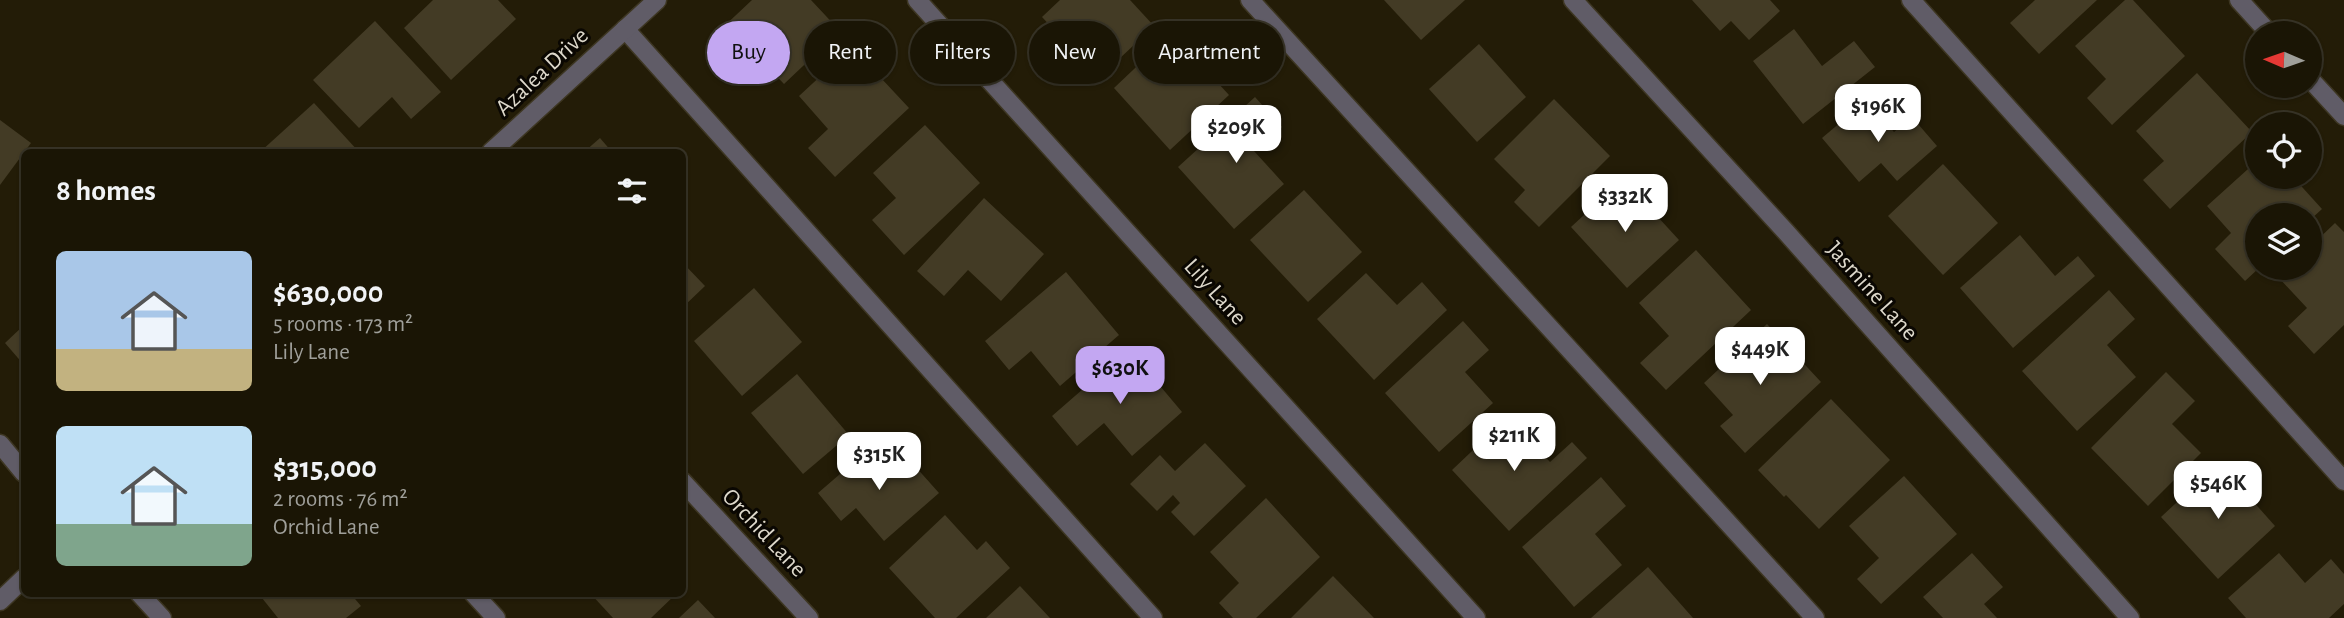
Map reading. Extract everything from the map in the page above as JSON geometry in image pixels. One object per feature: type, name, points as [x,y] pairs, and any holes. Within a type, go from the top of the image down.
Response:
[{"type":"street","name":"Azalea Drive","points":[[494,149],[657,0]]},
{"type":"street","name":"Lily Lane","points":[[917,0],[1476,618]]},
{"type":"street","points":[[1250,0],[1815,618]]},
{"type":"street","name":"Jasmine Lane","points":[[1573,0],[1786,232],[2130,618]]},
{"type":"street","points":[[1911,0],[2344,481]]},
{"type":"street","points":[[2239,0],[2258,21]]},
{"type":"street","points":[[625,29],[1153,618]]},
{"type":"street","points":[[2322,92],[2344,116]]},
{"type":"street","points":[[0,444],[21,469]]},
{"type":"street","name":"Orchid Lane","points":[[686,485],[809,618]]},
{"type":"street","points":[[0,601],[21,581]]},
{"type":"street","points":[[143,597],[162,618]]},
{"type":"street","points":[[477,597],[496,618]]},
{"type":"building","points":[[433,0],[498,0],[516,19],[451,80],[404,28]]},
{"type":"building","points":[[752,0],[811,0],[831,21],[804,21],[804,65],[790,78],[790,21],[730,21]]},
{"type":"building","points":[[1060,0],[1130,0],[1149,21],[1134,21],[1134,45],[1120,58],[1120,21],[1046,21],[1042,17]]},
{"type":"building","points":[[1384,0],[1465,0],[1421,40]]},
{"type":"building","points":[[1692,0],[1770,0],[1780,11],[1749,40],[1731,21],[1720,31]]},
{"type":"building","points":[[2035,0],[2097,0],[2039,54],[2010,23]]},
{"type":"building","points":[[2125,0],[2133,0],[2185,56],[2112,125],[2087,98],[2106,79],[2075,46]]},
{"type":"building","points":[[375,21],[441,92],[411,119],[392,97],[359,128],[313,80]]},
{"type":"building","points":[[1794,29],[1822,66],[1854,41],[1875,67],[1803,124],[1753,61]]},
{"type":"building","points":[[1479,44],[1526,97],[1477,142],[1429,89]]},
{"type":"building","points":[[1134,69],[1134,84],[1219,84],[1229,95],[1170,150],[1114,88]]},
{"type":"building","points":[[2197,73],[2245,124],[2245,139],[2170,209],[2143,180],[2164,161],[2136,131]]},
{"type":"building","points":[[812,84],[887,84],[909,108],[835,177],[808,148],[828,129],[799,96]]},
{"type":"building","points":[[1255,97],[1282,127],[1254,151],[1284,184],[1234,229],[1178,167]]},
{"type":"building","points":[[1554,99],[1610,156],[1539,227],[1514,202],[1525,190],[1494,159]]},
{"type":"building","points":[[1867,100],[1894,132],[1912,117],[1937,146],[1897,181],[1881,163],[1859,182],[1822,138]]},
{"type":"building","points":[[314,103],[356,149],[263,149]]},
{"type":"building","points":[[0,120],[31,143],[27,149],[21,149],[21,157],[0,185]]},
{"type":"building","points":[[925,125],[980,183],[904,255],[872,220],[896,198],[873,173]]},
{"type":"building","points":[[600,138],[609,149],[587,149]]},
{"type":"building","points":[[1943,164],[1998,223],[1943,275],[1888,216]]},
{"type":"building","points":[[2245,172],[2245,189],[2304,189],[2317,203],[2245,203],[2245,281],[2215,249],[2231,233],[2207,206]]},
{"type":"building","points":[[1623,179],[1679,240],[1627,288],[1571,227]]},
{"type":"building","points":[[1304,190],[1362,252],[1308,302],[1250,240]]},
{"type":"building","points":[[984,198],[1044,254],[1001,301],[968,270],[944,296],[917,271]]},
{"type":"building","points":[[2335,223],[2344,232],[2344,325],[2314,354],[2288,326],[2307,308],[2281,280],[2322,280],[2322,235]]},
{"type":"building","points":[[2020,235],[2055,276],[2078,256],[2095,276],[2013,348],[1960,288]]},
{"type":"building","points":[[1696,250],[1751,310],[1666,390],[1640,363],[1669,336],[1639,303]]},
{"type":"building","points":[[686,266],[705,286],[686,304]]},
{"type":"building","points":[[1066,272],[1119,335],[1060,386],[1031,351],[1009,370],[985,341]]},
{"type":"building","points":[[1366,273],[1397,305],[1422,282],[1447,310],[1374,380],[1317,319]]},
{"type":"building","points":[[754,288],[802,342],[742,396],[694,341]]},
{"type":"building","points":[[2109,290],[2135,319],[2107,345],[2136,377],[2077,431],[2022,371]]},
{"type":"building","points":[[1463,321],[1489,350],[1465,372],[1493,403],[1439,452],[1385,393]]},
{"type":"building","points":[[1767,324],[1821,382],[1745,453],[1720,426],[1733,415],[1704,383]]},
{"type":"building","points":[[21,328],[21,362],[5,343]]},
{"type":"building","points":[[1129,349],[1182,412],[1132,456],[1104,423],[1077,446],[1052,416]]},
{"type":"building","points":[[2166,372],[2195,401],[2172,424],[2201,453],[2148,506],[2091,448]]},
{"type":"building","points":[[797,374],[849,435],[803,474],[751,413]]},
{"type":"building","points":[[1831,399],[1890,460],[1819,529],[1758,470]]},
{"type":"building","points":[[1508,417],[1550,462],[1572,442],[1587,458],[1509,531],[1452,470]]},
{"type":"building","points":[[876,443],[903,475],[914,465],[939,493],[884,541],[856,508],[841,521],[818,493]]},
{"type":"building","points":[[1205,443],[1246,486],[1194,536],[1171,512],[1180,503],[1173,495],[1157,511],[1130,484],[1160,455],[1175,471]]},
{"type":"building","points":[[2219,463],[2275,526],[2218,579],[2161,517]]},
{"type":"building","points":[[1904,476],[1957,534],[1881,604],[1857,579],[1879,558],[1849,526]]},
{"type":"building","points":[[1601,477],[1626,506],[1595,534],[1622,565],[1574,607],[1522,547]]},
{"type":"building","points":[[1266,498],[1320,557],[1256,618],[1233,618],[1219,603],[1239,583],[1210,552]]},
{"type":"building","points":[[945,515],[977,550],[986,541],[1010,568],[956,618],[935,618],[889,568]]},
{"type":"building","points":[[1972,553],[2003,587],[1984,604],[1997,618],[1943,618],[1923,597]]},
{"type":"building","points":[[2279,553],[2305,583],[2331,559],[2344,574],[2344,604],[2329,618],[2246,618],[2228,598]]},
{"type":"building","points":[[1648,567],[1693,618],[1591,618]]},
{"type":"building","points":[[1333,576],[1374,618],[1291,618]]},
{"type":"building","points":[[1020,586],[1050,618],[986,618]]},
{"type":"building","points":[[261,597],[353,597],[361,606],[346,618],[278,618]]},
{"type":"building","points":[[594,597],[673,597],[651,618],[613,618]]},
{"type":"building","points":[[698,600],[715,618],[679,618]]}]
